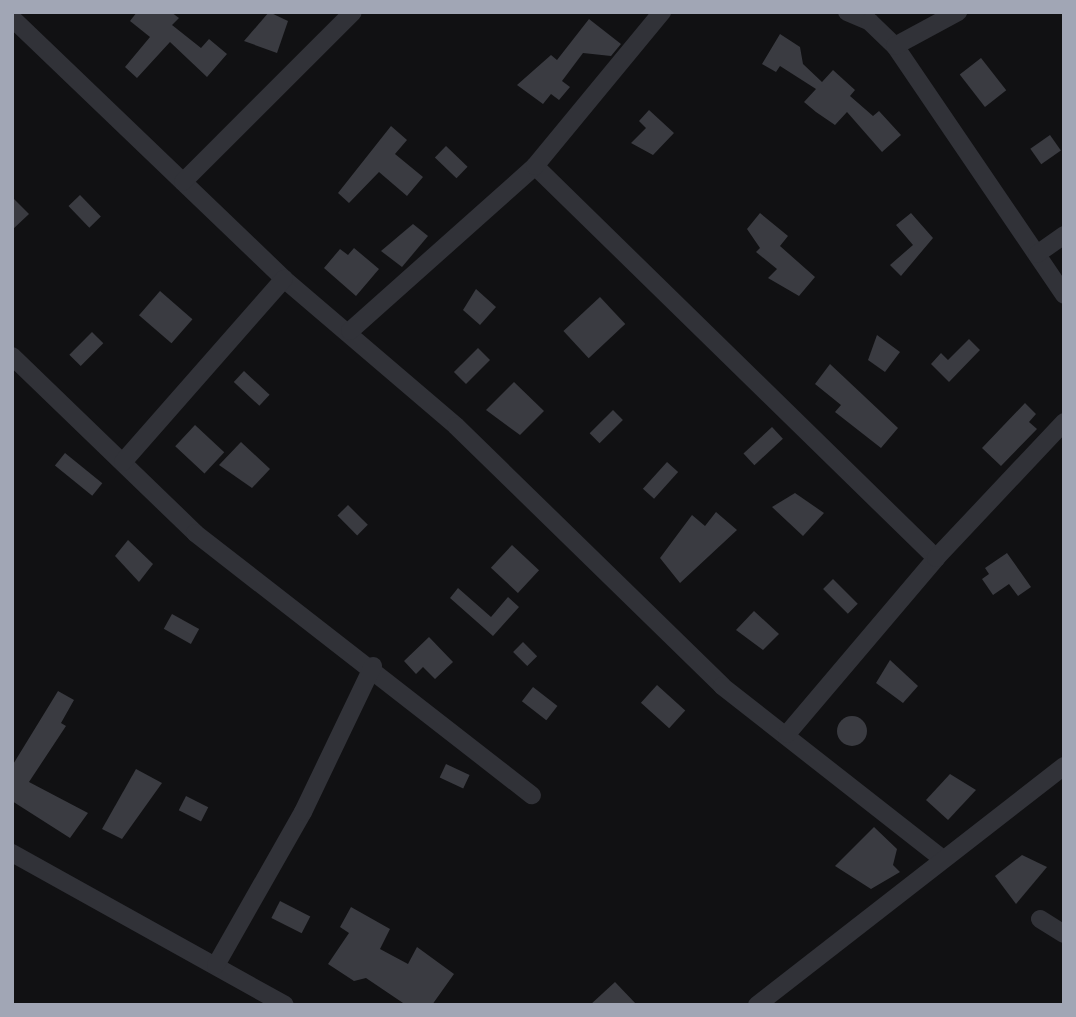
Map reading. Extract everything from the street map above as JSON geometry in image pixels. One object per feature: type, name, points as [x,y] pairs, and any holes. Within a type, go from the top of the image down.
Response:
[{"type":"street","points":[[183,182],[354,12]]},
{"type":"street","points":[[350,331],[535,166],[663,12]]},
{"type":"street","points":[[847,12],[871,17],[895,46],[971,166],[1064,295]]},
{"type":"street","points":[[895,46],[958,12]]},
{"type":"street","points":[[12,18],[284,279],[350,331],[722,686],[787,734],[940,858]]},
{"type":"street","points":[[535,166],[936,558]]},
{"type":"street","points":[[1037,254],[1064,235]]},
{"type":"street","points":[[122,462],[284,279]]},
{"type":"street","points":[[12,356],[195,533],[373,666],[532,795]]},
{"type":"street","points":[[787,734],[936,558],[1064,422]]},
{"type":"street","points":[[216,965],[303,812],[373,666]]},
{"type":"street","points":[[757,1005],[823,958],[940,858],[1064,766]]},
{"type":"street","points":[[12,853],[285,1005]]},
{"type":"street","points":[[1040,919],[1064,934]]},
{"type":"building","points":[[137,12],[171,12],[179,18],[172,25],[201,48],[209,39],[227,54],[207,77],[170,42],[137,78],[125,67],[150,37],[130,21]]},
{"type":"building","points":[[269,12],[288,21],[277,53],[244,41]]},
{"type":"building","points":[[589,19],[621,44],[611,56],[583,53],[562,81],[570,87],[559,100],[551,94],[543,104],[517,85],[551,55],[557,60]]},
{"type":"building","points":[[780,34],[800,47],[803,64],[822,82],[833,70],[855,90],[850,96],[873,116],[879,111],[901,135],[882,152],[847,112],[835,125],[804,102],[816,89],[780,66],[776,72],[762,64]]},
{"type":"building","points":[[981,58],[1006,90],[985,107],[960,75]]},
{"type":"building","points":[[649,110],[674,133],[653,155],[631,143],[646,128],[639,121]]},
{"type":"building","points":[[391,126],[407,140],[395,154],[423,177],[407,196],[379,172],[349,203],[338,193]]},
{"type":"building","points":[[1050,135],[1061,151],[1041,164],[1030,149]]},
{"type":"building","points":[[446,146],[468,167],[456,178],[435,158]]},
{"type":"building","points":[[80,195],[101,217],[89,228],[68,206]]},
{"type":"building","points":[[12,197],[29,214],[12,230]]},
{"type":"building","points":[[760,213],[788,236],[780,246],[815,277],[799,296],[768,278],[777,269],[756,252],[760,248],[747,229]]},
{"type":"building","points":[[911,213],[933,238],[901,276],[890,265],[913,245],[896,225]]},
{"type":"building","points":[[413,224],[428,236],[402,267],[381,251]]},
{"type":"building","points":[[354,248],[379,269],[356,296],[324,268],[340,249],[348,255]]},
{"type":"building","points":[[476,289],[496,307],[480,325],[463,310]]},
{"type":"building","points":[[160,291],[192,319],[171,343],[139,315]]},
{"type":"building","points":[[600,297],[625,324],[589,358],[563,331]]},
{"type":"building","points":[[92,332],[103,343],[81,366],[69,355]]},
{"type":"building","points":[[877,335],[900,352],[885,372],[868,360]]},
{"type":"building","points":[[969,339],[980,350],[949,382],[931,364],[941,353],[948,360]]},
{"type":"building","points":[[478,348],[490,360],[466,384],[454,372]]},
{"type":"building","points":[[830,364],[898,428],[881,448],[835,412],[841,405],[815,384]]},
{"type":"building","points":[[244,371],[270,395],[259,406],[234,382]]},
{"type":"building","points":[[514,382],[544,411],[520,435],[486,410]]},
{"type":"building","points":[[1025,403],[1036,414],[1029,422],[1037,429],[1001,466],[982,448]]},
{"type":"building","points":[[613,410],[623,420],[600,443],[590,433]]},
{"type":"building","points":[[195,425],[224,452],[204,473],[175,446]]},
{"type":"building","points":[[772,427],[783,439],[754,465],[743,454]]},
{"type":"building","points":[[241,442],[270,469],[252,488],[219,465]]},
{"type":"building","points":[[65,453],[102,483],[92,496],[55,465]]},
{"type":"building","points":[[667,462],[678,472],[654,499],[643,489]]},
{"type":"building","points":[[795,493],[824,513],[803,536],[772,507]]},
{"type":"building","points":[[348,505],[368,525],[357,535],[337,516]]},
{"type":"building","points":[[716,512],[737,530],[680,583],[660,558],[692,515],[705,526]]},
{"type":"building","points":[[128,540],[153,564],[139,582],[115,556]]},
{"type":"building","points":[[512,545],[539,570],[518,593],[491,568]]},
{"type":"building","points":[[1007,553],[1031,587],[1018,596],[1009,584],[993,595],[982,579],[989,574],[985,568]]},
{"type":"building","points":[[833,579],[858,604],[848,614],[823,589]]},
{"type":"building","points":[[458,588],[491,617],[508,597],[519,607],[493,636],[450,598]]},
{"type":"building","points":[[754,611],[779,634],[763,650],[736,630]]},
{"type":"building","points":[[172,614],[199,629],[191,644],[164,629]]},
{"type":"building","points":[[429,637],[453,662],[435,679],[423,667],[416,674],[404,661]]},
{"type":"building","points":[[523,642],[537,656],[527,666],[513,652]]},
{"type":"building","points":[[890,660],[918,686],[903,703],[876,683]]},
{"type":"building","points":[[657,685],[685,710],[669,728],[641,703]]},
{"type":"building","points":[[533,687],[557,706],[546,720],[522,701]]},
{"type":"building","points":[[58,691],[74,700],[61,723],[66,726],[29,782],[88,813],[70,838],[12,801],[12,766]]},
{"type":"building","points":[[852,716],[863,720],[867,731],[863,742],[852,746],[841,742],[837,731],[841,720]]},
{"type":"building","points":[[446,764],[470,775],[463,789],[440,778]]},
{"type":"building","points":[[136,769],[162,783],[122,839],[102,829]]},
{"type":"building","points":[[950,774],[976,790],[948,820],[926,800]]},
{"type":"building","points":[[186,796],[208,807],[201,822],[179,810]]},
{"type":"building","points":[[874,827],[897,849],[893,865],[900,872],[871,889],[835,866]]},
{"type":"building","points":[[1022,855],[1047,867],[1016,904],[995,876]]},
{"type":"building","points":[[280,901],[310,916],[302,933],[271,918]]},
{"type":"building","points":[[351,907],[390,929],[380,949],[408,964],[417,947],[454,974],[432,1005],[406,1005],[366,978],[354,981],[328,964],[349,933],[340,927]]},
{"type":"building","points":[[615,982],[637,1005],[590,1005]]}]
